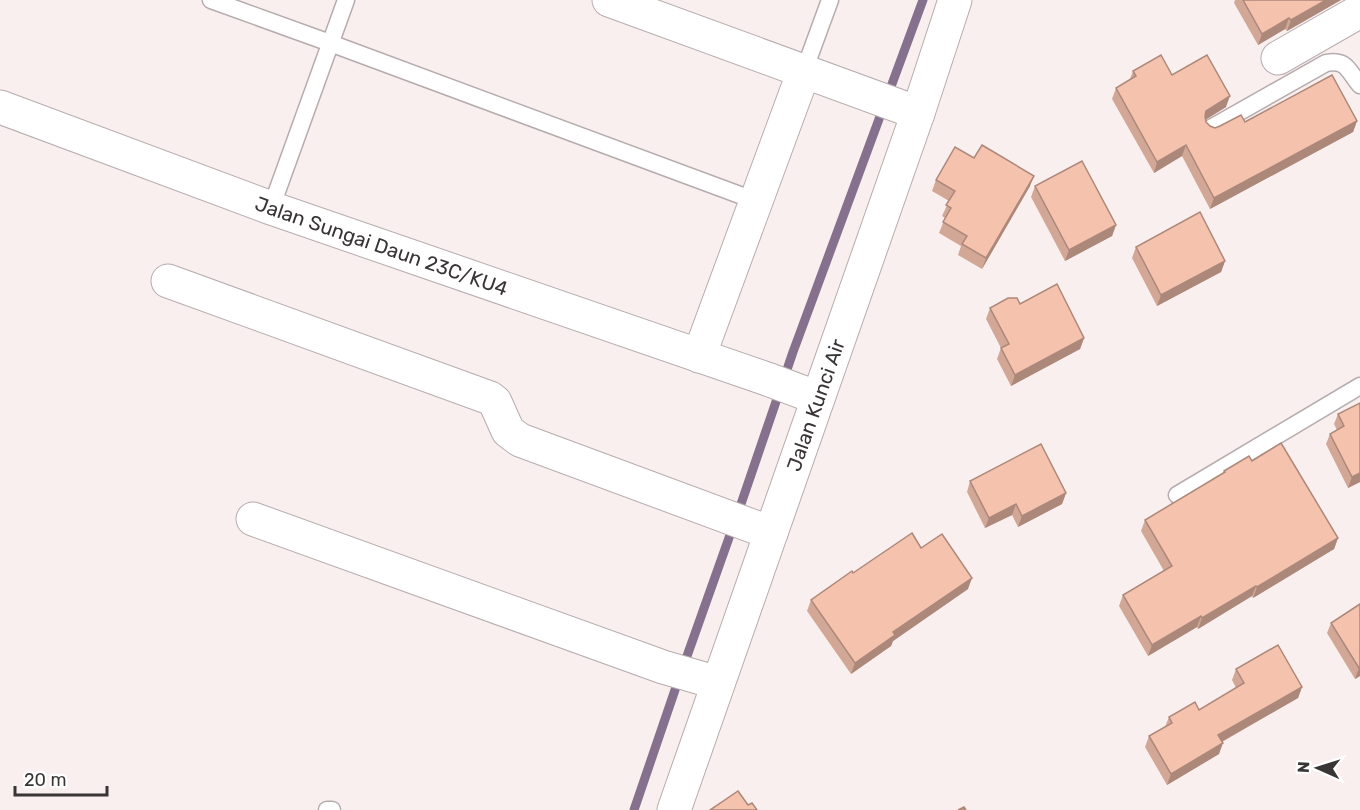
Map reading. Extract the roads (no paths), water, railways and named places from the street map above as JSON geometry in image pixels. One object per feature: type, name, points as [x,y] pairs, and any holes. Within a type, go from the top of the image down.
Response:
[{"type":"street","points":[[609,0],[908,109]]},
{"type":"street","name":"Jalan Kunci Air","points":[[674,810],[694,676],[747,524],[808,394],[908,109],[955,0]]},
{"type":"street","points":[[1278,58],[1360,11]]},
{"type":"street","points":[[699,356],[804,71]]},
{"type":"street","name":"Jalan Sungai Daun 23C/KU4","points":[[0,107],[271,208],[808,394]]},
{"type":"street","points":[[168,281],[490,398],[495,402],[508,431],[520,440],[747,524]]},
{"type":"street","points":[[253,519],[694,676]]},
{"type":"lane","points":[[211,0],[756,201]]},
{"type":"lane","points":[[271,208],[346,0]]},
{"type":"lane","points":[[804,71],[830,0]]},
{"type":"lane","points":[[1211,128],[1326,63],[1335,61],[1345,64],[1360,85]]},
{"type":"lane","points":[[1177,495],[1360,386]]},
{"type":"lane","points":[[327,810],[332,810]]},
{"type":"waterway","points":[[634,810],[793,352],[923,0]]}]
